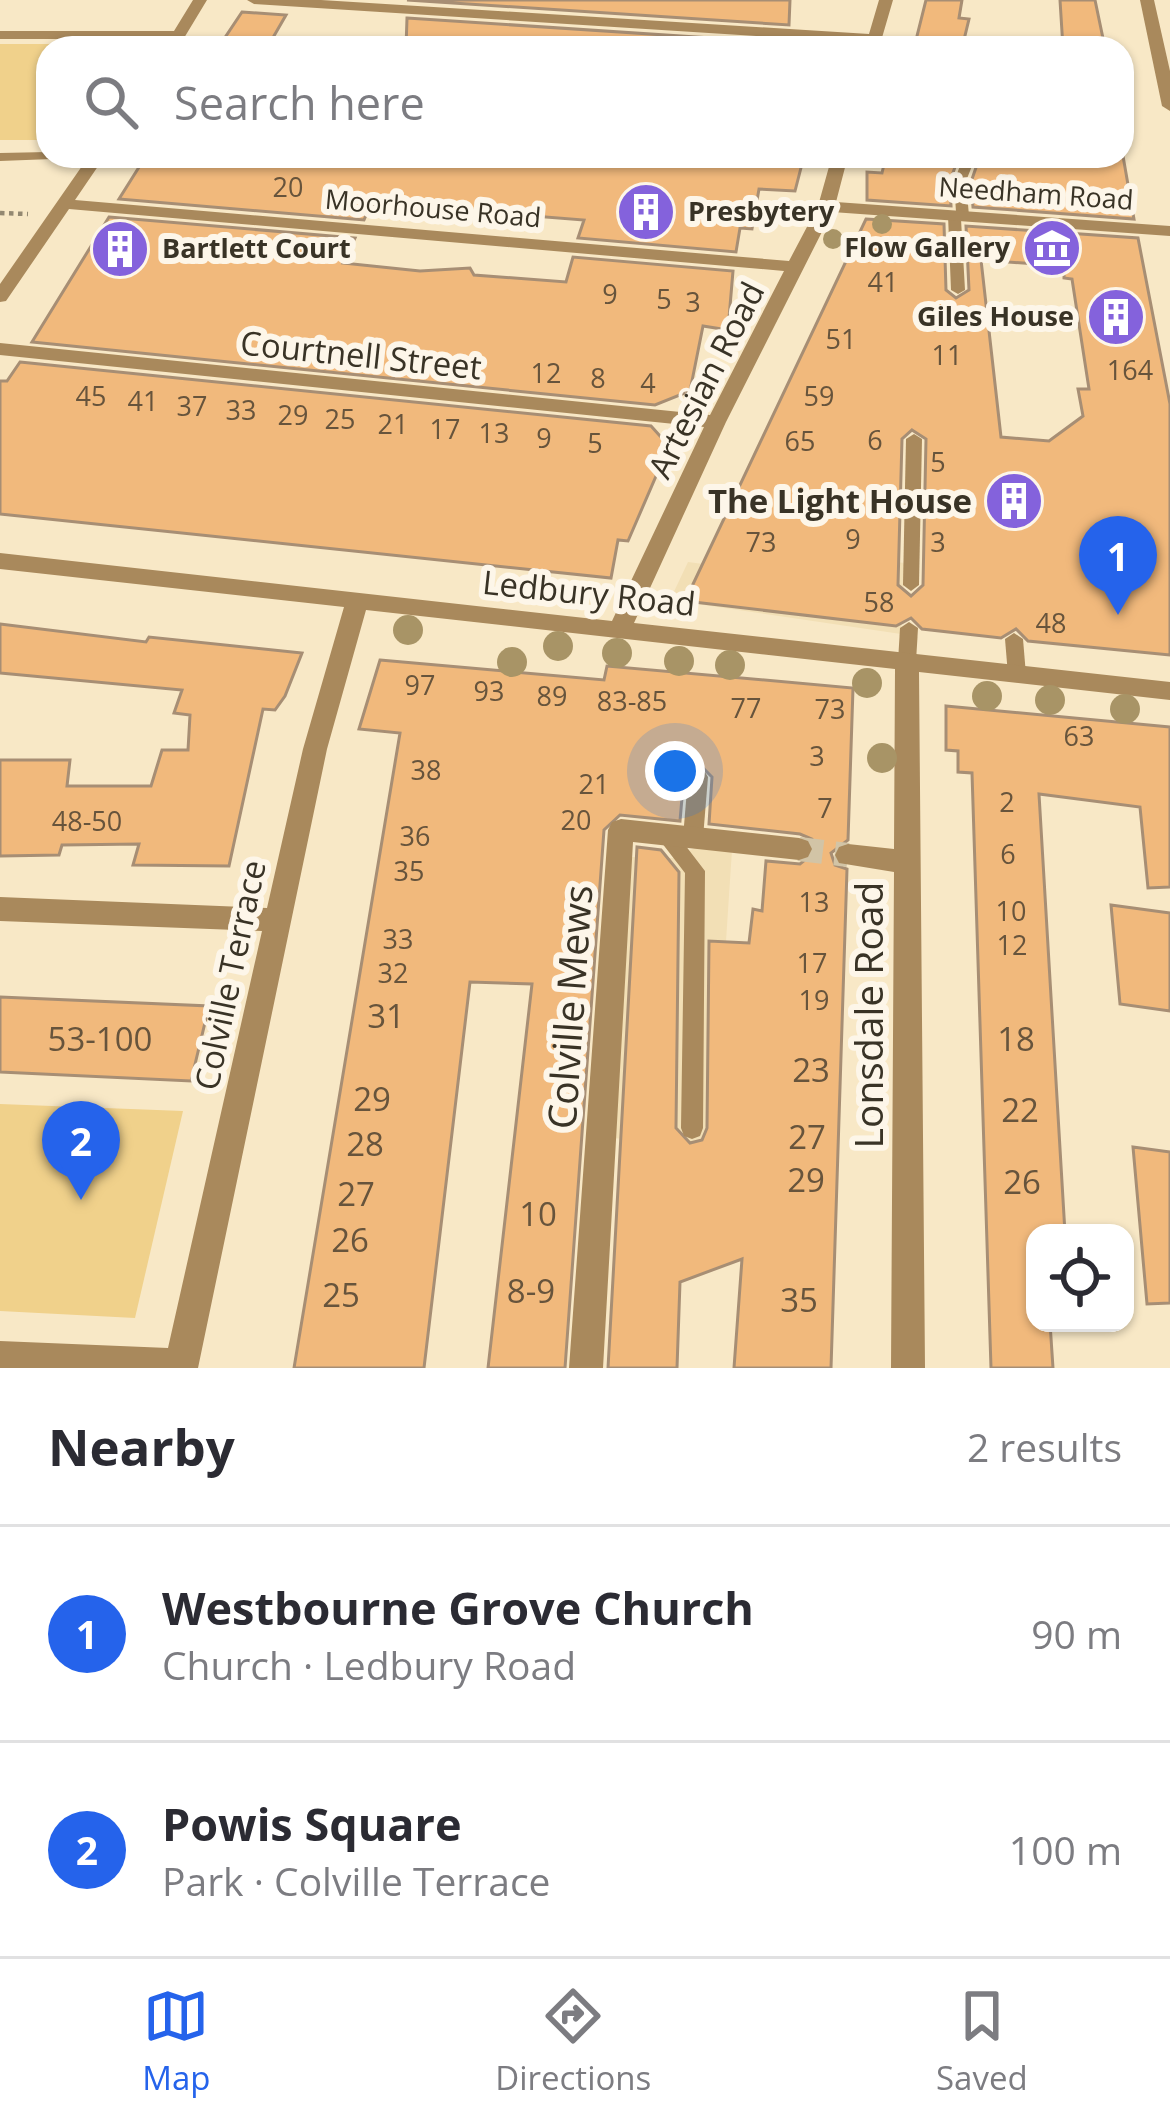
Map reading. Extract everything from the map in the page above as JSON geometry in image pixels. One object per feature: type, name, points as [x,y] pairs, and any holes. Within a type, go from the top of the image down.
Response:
[{"type":"street","points":[[179,36],[200,0]]},
{"type":"street","points":[[254,0],[760,36]]},
{"type":"street","points":[[875,36],[886,0]]},
{"type":"street","points":[[1147,0],[1170,106]]},
{"type":"street","points":[[0,35],[36,36]]},
{"type":"street","points":[[0,297],[90,168]]},
{"type":"street","name":"Artesian Road","points":[[620,629],[716,422],[826,206],[837,168]]},
{"type":"street","name":"Moorhouse Road","points":[[64,204],[796,267]]},
{"type":"street","name":"Needham Road","points":[[826,206],[1170,231]]},
{"type":"street","name":"Courtnell Street","points":[[0,349],[716,422]]},
{"type":"street","name":"Ledbury Road","points":[[0,561],[1170,691]]},
{"type":"street","name":"Colville Terrace","points":[[181,1367],[315,749],[357,600]]},
{"type":"street","name":"Lonsdale Road","points":[[908,662],[908,1368]]},
{"type":"street","name":"Colville Mews","points":[[586,1368],[621,830],[799,849]]},
{"type":"street","points":[[848,855],[908,862]]},
{"type":"street","points":[[0,909],[278,920]]},
{"type":"street","points":[[0,1358],[181,1367]]},
{"type":"lane","points":[[0,157],[36,156]]},
{"type":"lane","points":[[958,290],[960,181],[965,168]]},
{"type":"lane","points":[[911,585],[914,439]]},
{"type":"lane","points":[[908,662],[909,628]]},
{"type":"lane","points":[[1014,639],[1017,675]]},
{"type":"lane","points":[[692,1128],[695,871],[679,836],[698,777]]},
{"type":"shaded area","points":[[0,44],[36,44],[36,140],[0,140]]},
{"type":"shaded area","points":[[854,558],[905,563],[901,634],[670,600],[688,562],[795,576]]},
{"type":"shaded area","points":[[706,843],[732,850],[726,941],[747,942],[748,1146],[611,1138],[629,857],[673,858]]},
{"type":"shaded area","points":[[0,1104],[183,1111],[135,1318],[0,1311]]},
{"type":"building","points":[[407,0],[790,0],[789,25]]},
{"type":"building","points":[[926,0],[962,0],[959,18],[969,19],[965,36],[917,36]]},
{"type":"building","points":[[1060,0],[1095,0],[1102,36],[1062,36]]},
{"type":"building","points":[[242,12],[286,15],[274,36],[226,36]]},
{"type":"building","points":[[407,18],[681,36],[406,36]]},
{"type":"building","points":[[138,168],[801,168],[795,191],[759,189],[752,229],[740,228],[736,252],[578,238],[584,220],[385,204],[370,206],[364,220],[119,199]]},
{"type":"building","points":[[883,168],[955,168],[951,206],[867,200],[867,172],[882,173]]},
{"type":"building","points":[[976,168],[1125,168],[1134,219],[973,207],[971,182]]},
{"type":"building","points":[[109,217],[355,238],[343,263],[420,271],[470,268],[474,275],[566,282],[573,257],[733,271],[728,330],[703,326],[690,391],[655,405],[32,342]]},
{"type":"building","points":[[866,219],[944,224],[946,290],[956,298],[969,290],[966,226],[1138,238],[1170,404],[1170,655],[1028,641],[1016,629],[1001,638],[922,629],[911,618],[896,626],[685,601]],"holes":[[[981,260],[1064,266],[1064,278],[1072,279],[1089,389],[1078,389],[1083,416],[1049,441],[1001,437]],[[912,430],[926,439],[923,585],[911,596],[898,585],[902,439]]]},
{"type":"building","points":[[20,362],[651,426],[669,446],[628,541],[618,540],[611,578],[0,514],[0,381],[7,381]]},
{"type":"building","points":[[0,624],[146,642],[149,637],[302,653],[285,696],[275,710],[263,709],[229,866],[133,865],[139,844],[62,845],[59,855],[0,856],[0,760],[70,760],[67,786],[151,786],[162,750],[188,750],[190,715],[174,713],[182,690],[0,673]]},
{"type":"building","points":[[380,660],[604,680],[607,666],[853,688],[848,840],[831,853],[835,865],[847,869],[831,1368],[734,1368],[742,1259],[680,1282],[677,1368],[608,1368],[637,847],[661,850],[679,872],[676,1128],[690,1143],[702,1140],[707,1128],[709,941],[749,943],[753,909],[762,911],[766,861],[800,864],[816,851],[812,839],[800,834],[709,824],[712,777],[700,765],[684,775],[680,821],[620,815],[604,830],[565,1368],[488,1368],[532,984],[470,982],[424,1368],[294,1368],[400,733],[359,729]]},
{"type":"building","points":[[946,706],[1170,727],[1170,887],[1148,888],[1140,807],[1039,794],[1064,1224],[1026,1224],[1026,1332],[1051,1332],[1053,1368],[991,1368],[972,773],[958,772],[958,751],[946,750]]},
{"type":"building","points":[[1111,905],[1170,913],[1170,1011],[1120,1004]]},
{"type":"building","points":[[0,997],[209,1006],[191,1081],[0,1072]]},
{"type":"building","points":[[1133,1147],[1170,1152],[1170,1303],[1147,1304]]},
{"type":"tunnel","points":[[799,849],[848,855]]},
{"type":"place","name":"Presbytery","points":[[646,212]]},
{"type":"place","name":"Flow Gallery","points":[[1052,248]]},
{"type":"place","name":"Bartlett Court","points":[[120,249]]},
{"type":"place","name":"Giles House","points":[[1116,317]]},
{"type":"place","name":"The Light House","points":[[1014,501]]},
{"type":"place","name":"Westbourne Grove Church","points":[[1118,615]]},
{"type":"place","name":"Powis Square","points":[[81,1200]]}]
